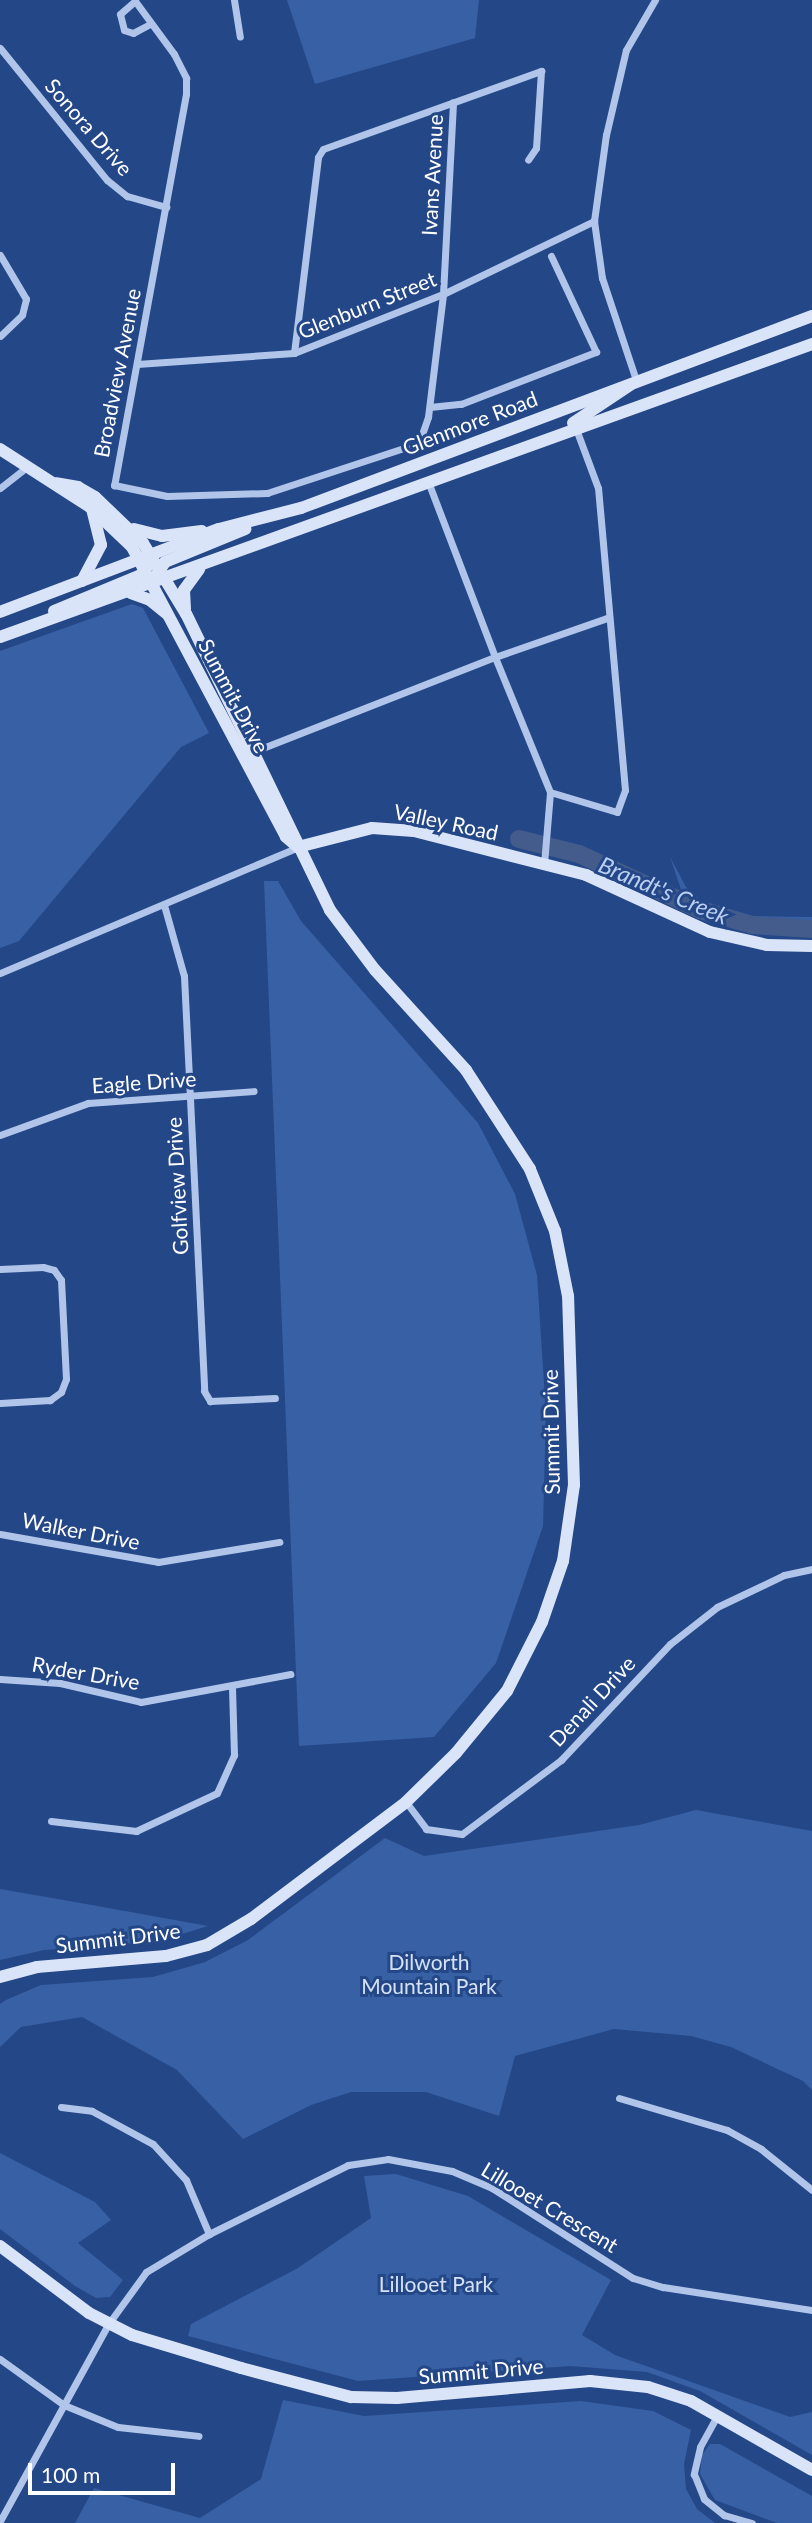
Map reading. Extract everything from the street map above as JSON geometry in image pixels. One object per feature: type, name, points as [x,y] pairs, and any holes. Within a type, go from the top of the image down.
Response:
[{"type":"main road","name":"Glenmore Road","points":[[146,562],[219,529],[301,508],[812,316]]},
{"type":"main road","name":"Glenmore Road","points":[[160,577],[204,564],[812,344]]},
{"type":"main road","points":[[542,440],[618,397],[636,380]]},
{"type":"main road","points":[[0,449],[90,507],[121,534],[146,562]]},
{"type":"main road","points":[[56,483],[78,487],[132,529],[162,536],[219,529]]},
{"type":"main road","points":[[82,581],[101,545],[90,507]]},
{"type":"main road","points":[[0,636],[131,593],[160,577],[165,562],[301,508]]},
{"type":"main road","points":[[132,529],[146,562]]},
{"type":"main road","points":[[0,612],[82,581],[146,562]]},
{"type":"main road","points":[[0,636],[146,562]]},
{"type":"main road","name":"Summit Drive","points":[[0,1977],[37,1967],[166,1956],[207,1945],[251,1919],[406,1802],[456,1753],[507,1691],[542,1622],[563,1561],[574,1485],[568,1296],[555,1231],[530,1169],[501,1118],[466,1070],[375,970],[330,910],[298,847],[295,831],[186,614],[146,562]]},
{"type":"main road","points":[[186,614],[184,590],[204,564]]},
{"type":"main road","name":"Summit Drive","points":[[160,577],[173,620],[286,836],[298,847]]},
{"type":"main road","points":[[131,593],[150,600],[173,620]]},
{"type":"main road","name":"Valley Road","points":[[298,847],[372,828],[400,830],[544,864],[623,890],[710,932],[767,945],[812,946]]},
{"type":"main road","name":"Summit Drive","points":[[0,2246],[108,2323],[144,2339],[351,2397],[397,2398],[590,2381],[648,2387],[691,2401],[812,2470]]},
{"type":"street","points":[[234,0],[240,37]]},
{"type":"street","points":[[636,380],[602,278],[594,221],[606,135],[626,50],[655,0]]},
{"type":"street","name":"Broadview Avenue","points":[[150,24],[133,33],[118,21],[120,14],[134,1],[174,54],[186,78],[166,207],[114,485],[167,496],[267,493],[298,486],[419,443],[428,417]]},
{"type":"street","name":"Sonora Drive","points":[[0,48],[107,180],[127,195],[166,207]]},
{"type":"street","points":[[294,352],[318,157],[323,149],[541,71],[536,148],[528,160]]},
{"type":"street","name":"Ivans Avenue","points":[[428,417],[443,294],[453,102]]},
{"type":"street","name":"Glenburn Street","points":[[137,364],[294,352],[443,294],[594,221]]},
{"type":"street","points":[[0,255],[26,299],[22,315],[0,336]]},
{"type":"street","points":[[430,407],[461,404],[596,352],[551,256]]},
{"type":"street","points":[[550,792],[617,812],[625,790],[607,618],[598,488],[576,429]]},
{"type":"street","points":[[0,488],[27,467]]},
{"type":"street","points":[[428,482],[550,792],[544,864]]},
{"type":"street","points":[[254,751],[495,657],[607,618]]},
{"type":"street","name":"Valley Road","points":[[0,973],[298,847]]},
{"type":"street","name":"Golfview Drive","points":[[164,905],[184,976],[204,1391],[210,1401],[275,1398]]},
{"type":"street","name":"Eagle Drive","points":[[0,1135],[88,1103],[254,1091]]},
{"type":"street","points":[[0,1269],[43,1267],[54,1270],[61,1280],[66,1379],[61,1392],[50,1400],[0,1403]]},
{"type":"street","name":"Walker Drive","points":[[0,1534],[158,1562],[279,1542]]},
{"type":"street","name":"Denali Drive","points":[[406,1802],[426,1829],[462,1834],[561,1760],[670,1644],[717,1607],[784,1575],[812,1569]]},
{"type":"street","name":"Ryder Drive","points":[[0,1679],[60,1683],[141,1702],[232,1688],[290,1674]]},
{"type":"street","points":[[51,1821],[136,1831],[217,1793],[234,1755],[232,1688]]},
{"type":"street","points":[[619,2098],[727,2130],[761,2149],[812,2190]]},
{"type":"street","points":[[61,2107],[92,2111],[153,2144],[186,2180],[209,2234]]},
{"type":"street","name":"Lillooet Crescent","points":[[0,2519],[108,2323],[146,2272],[209,2234],[348,2165],[388,2159],[421,2163],[492,2189],[633,2278],[663,2287],[812,2310]]},
{"type":"street","points":[[0,2359],[64,2405],[118,2427],[200,2436]]},
{"type":"street","points":[[717,2416],[700,2447],[694,2474],[704,2499],[724,2515],[752,2523]]},
{"type":"green space","points":[[287,0],[479,0],[475,38],[315,84]]},
{"type":"green space","points":[[132,604],[143,608],[209,733],[181,747],[19,941],[0,948],[0,651]]},
{"type":"green space","points":[[670,857],[686,887],[704,903],[747,916],[812,917],[812,933],[751,931],[689,913]]},
{"type":"green space","points":[[264,881],[278,881],[301,921],[478,1123],[515,1194],[537,1275],[546,1414],[543,1526],[496,1663],[434,1737],[299,1746]]},
{"type":"green space","name":"Dilworth Mountain Park","points":[[696,1810],[812,1831],[812,2090],[803,2081],[731,2047],[691,2036],[614,2029],[515,2056],[499,2116],[426,2092],[351,2092],[311,2105],[243,2139],[177,2070],[82,2017],[21,2027],[0,2047],[0,2004],[6,2000],[41,1985],[153,1977],[205,1962],[248,1940],[385,1838],[424,1856],[639,1825]]},
{"type":"green space","points":[[0,1889],[208,1926],[153,1943],[44,1950],[0,1960]]},
{"type":"green space","points":[[0,2153],[95,2202],[111,2220],[78,2243],[123,2280],[110,2297],[96,2298],[75,2286],[0,2229]]},
{"type":"green space","name":"Lillooet Park","points":[[396,2174],[468,2196],[611,2280],[582,2335],[615,2355],[790,2417],[812,2412],[812,2455],[700,2391],[647,2372],[570,2366],[358,2381],[188,2336],[191,2324],[298,2268],[371,2218],[364,2176]]},
{"type":"green space","points":[[283,2400],[364,2416],[581,2401],[653,2411],[691,2430],[684,2464],[686,2489],[697,2509],[715,2523],[75,2523],[94,2488],[200,2518],[261,2479]]},
{"type":"green space","points":[[710,2444],[720,2444],[812,2496],[812,2523],[777,2523],[715,2500],[700,2474],[702,2455]]},
{"type":"waterway","name":"Brandt's Creek","points":[[519,839],[579,854],[701,910],[752,925],[812,929]]}]
